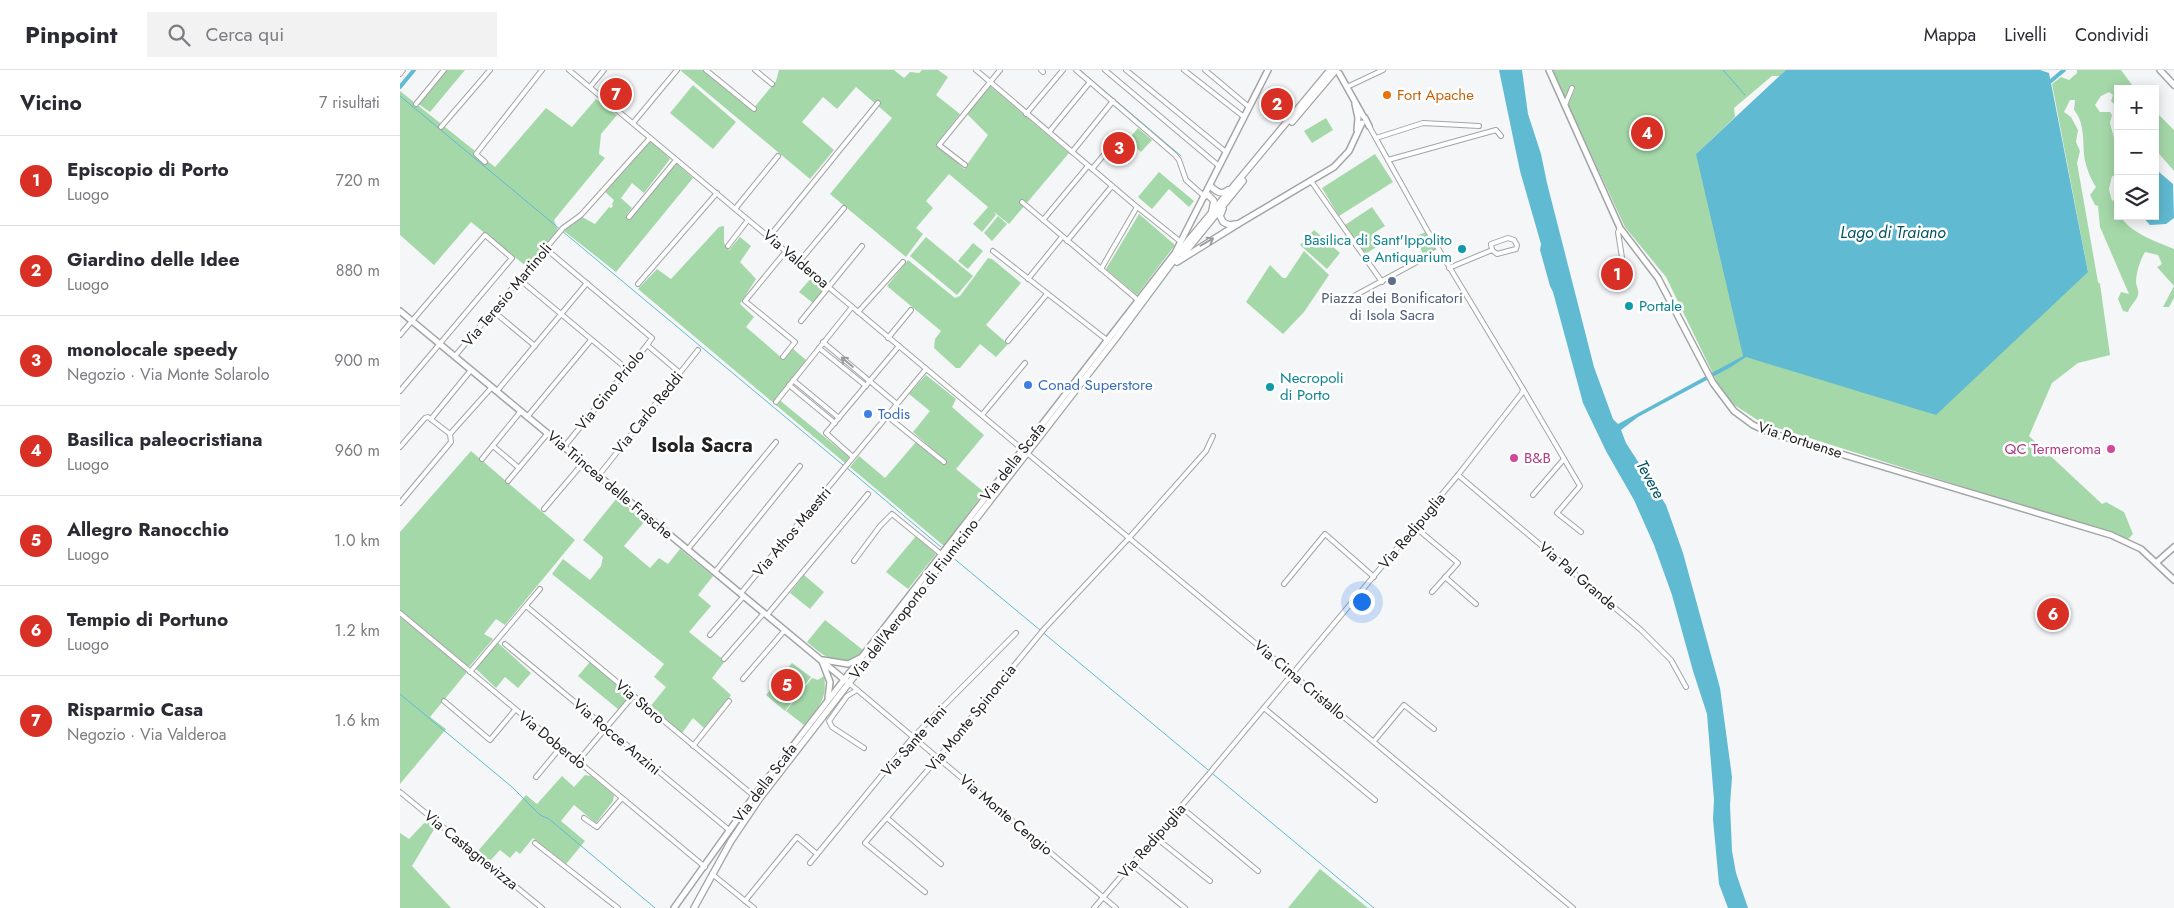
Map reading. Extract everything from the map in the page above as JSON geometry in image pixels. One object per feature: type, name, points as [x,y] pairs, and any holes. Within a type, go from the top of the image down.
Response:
[{"type":"main road","name":"Via dell'Aeroporto di Fiumicino","points":[[694,908],[712,874],[760,798],[847,682],[1025,451],[1319,87],[1330,70]]},
{"type":"main road","name":"Via dell'Aeroporto di Fiumicino","points":[[1147,298],[1206,220],[1238,182],[1319,87],[1338,72]]},
{"type":"main road","points":[[1210,186],[1221,193],[1238,182]]},
{"type":"main road","points":[[1206,195],[1214,201],[1214,207],[1206,220]]},
{"type":"main road","points":[[1228,200],[1221,214],[1221,220],[1224,224],[1238,224]]},
{"type":"main road","points":[[1177,262],[1190,252],[1238,224]]},
{"type":"street","points":[[400,74],[404,70]]},
{"type":"street","points":[[416,104],[444,70]]},
{"type":"street","points":[[441,127],[490,70]]},
{"type":"street","points":[[485,162],[476,154],[542,70]]},
{"type":"street","name":"Via Valderoa","points":[[569,70],[1025,451]]},
{"type":"street","points":[[590,87],[604,70]]},
{"type":"street","points":[[633,123],[677,70]]},
{"type":"street","points":[[706,70],[754,109]]},
{"type":"street","points":[[755,70],[772,84]]},
{"type":"street","points":[[976,70],[1026,114],[1181,242]]},
{"type":"street","points":[[965,164],[939,144],[1000,70]]},
{"type":"street","points":[[1026,114],[1063,70]]},
{"type":"street","points":[[1076,70],[1174,155],[1179,160],[1186,180],[1206,195]]},
{"type":"street","points":[[1105,70],[1220,166]]},
{"type":"street","points":[[1126,70],[1226,152]]},
{"type":"street","points":[[1184,70],[1244,117]]},
{"type":"street","points":[[1205,70],[1249,107]]},
{"type":"street","name":"Via della Scafa","points":[[674,908],[754,796],[826,704],[847,682],[863,656],[941,554],[1025,451],[1181,242],[1268,70]]},
{"type":"street","points":[[1347,87],[1383,70]]},
{"type":"street","name":"Via Portuense","points":[[1549,70],[1620,228],[1658,278],[1707,372],[1734,412],[1764,430],[2102,532],[2137,547],[2174,580]]},
{"type":"street","points":[[2160,70],[2174,85]]},
{"type":"street","points":[[1338,72],[1354,99],[1361,120],[1369,126],[1449,268],[1580,486],[1557,513],[1581,532]]},
{"type":"street","points":[[1049,132],[1090,82]]},
{"type":"street","points":[[1564,106],[1572,88]]},
{"type":"street","points":[[1072,152],[1113,102]]},
{"type":"street","points":[[769,237],[878,103]]},
{"type":"street","points":[[1238,224],[1334,167],[1345,157],[1356,136],[1361,120]]},
{"type":"street","points":[[1376,138],[1423,122],[1479,126]]},
{"type":"street","points":[[1388,160],[1496,130],[1501,136]]},
{"type":"street","name":"Via Teresio Martinoli","points":[[455,356],[558,234],[581,215],[650,138]]},
{"type":"street","points":[[1042,220],[1118,138]]},
{"type":"street","points":[[735,209],[778,156]]},
{"type":"street","points":[[629,217],[676,160]]},
{"type":"street","points":[[1311,181],[1382,282]]},
{"type":"street","points":[[1067,241],[1112,186]]},
{"type":"street","points":[[638,284],[717,193]]},
{"type":"street","points":[[1022,202],[1138,300]]},
{"type":"street","points":[[1101,269],[1137,207]]},
{"type":"street","points":[[799,262],[844,208]]},
{"type":"street","points":[[728,246],[748,220]]},
{"type":"street","points":[[1620,228],[1618,232],[1623,264]]},
{"type":"street","points":[[400,335],[485,235],[512,258],[400,390]]},
{"type":"street","points":[[1028,279],[1062,237]]},
{"type":"street","points":[[1508,238],[1514,240],[1517,245],[1516,249],[1497,254],[1492,250],[1490,244],[1508,238]]},
{"type":"street","points":[[801,321],[862,246]]},
{"type":"street","points":[[546,249],[652,338],[647,344]]},
{"type":"street","points":[[1343,302],[1439,250]]},
{"type":"street","points":[[1449,268],[1492,250]]},
{"type":"street","points":[[783,357],[795,342],[745,301],[786,251]]},
{"type":"street","points":[[993,251],[1107,340]]},
{"type":"street","points":[[858,312],[903,262]]},
{"type":"street","points":[[519,279],[626,369]]},
{"type":"street","points":[[497,391],[587,283]]},
{"type":"street","points":[[1008,341],[1047,294]]},
{"type":"street","points":[[776,402],[852,307]]},
{"type":"street","points":[[888,338],[911,310]]},
{"type":"street","name":"Via Trincea delle Frasche","points":[[400,311],[847,682]]},
{"type":"street","points":[[493,311],[535,346]]},
{"type":"street","points":[[527,416],[591,340]]},
{"type":"street","points":[[823,342],[897,404]]},
{"type":"street","name":"Via Gino Priolo","points":[[564,447],[647,344],[680,373]]},
{"type":"street","points":[[852,459],[826,433],[899,346]]},
{"type":"street","points":[[819,348],[866,386]]},
{"type":"street","name":"Via Carlo Reddi","points":[[598,475],[698,350]]},
{"type":"street","points":[[982,415],[1025,363]]},
{"type":"street","name":"Via Athos Maestri","points":[[710,635],[926,369]]},
{"type":"street","points":[[431,418],[471,370]]},
{"type":"street","points":[[793,380],[839,418]]},
{"type":"street","points":[[789,385],[835,423]]},
{"type":"street","points":[[450,434],[492,387]]},
{"type":"street","name":"Via Redipuglia","points":[[1094,908],[1208,776],[1374,577],[1520,397],[1523,389]]},
{"type":"street","points":[[482,458],[521,411]]},
{"type":"street","points":[[887,416],[944,462]]},
{"type":"street","points":[[400,447],[424,418],[431,418],[450,434],[451,442],[400,503]]},
{"type":"street","points":[[508,481],[548,433]]},
{"type":"street","name":"Via Monte Spinoncia","points":[[925,892],[865,843],[1045,628],[1129,538],[1206,450],[1213,436]]},
{"type":"street","points":[[688,549],[776,442]]},
{"type":"street","points":[[493,446],[519,468]]},
{"type":"street","name":"Via Cima Cristallo","points":[[1025,451],[1573,908]]},
{"type":"street","points":[[1533,495],[1564,459]]},
{"type":"street","points":[[544,509],[583,463]]},
{"type":"street","points":[[715,572],[800,466]]},
{"type":"street","name":"Via Pal Grande","points":[[1458,475],[1641,630],[1671,660],[1686,687]]},
{"type":"street","points":[[724,658],[765,614],[868,494]]},
{"type":"street","points":[[854,561],[880,526],[892,514],[941,554]]},
{"type":"street","points":[[1415,527],[1458,563],[1432,592]]},
{"type":"street","points":[[1284,584],[1325,534],[1374,577]]},
{"type":"street","points":[[2156,563],[2174,547]]},
{"type":"street","points":[[1445,577],[1476,604]]},
{"type":"street","points":[[470,672],[540,589]]},
{"type":"street","name":"Via Storo","points":[[526,606],[754,796]]},
{"type":"street","name":"Via Doberdò","points":[[400,613],[705,867]]},
{"type":"street","points":[[743,679],[785,630]]},
{"type":"street","name":"Via Sante Tani","points":[[810,863],[914,737],[1016,633]]},
{"type":"street","name":"Via Rocce Anzini","points":[[505,644],[729,830]]},
{"type":"street","name":"Via Trincea delle Frasche","points":[[820,659],[838,664],[848,664],[863,656]]},
{"type":"street","name":"Via Trincea delle Frasche","points":[[820,659],[830,682],[829,696],[826,704]]},
{"type":"street","name":"Via Monte Cengio","points":[[847,682],[1116,908]]},
{"type":"street","points":[[857,690],[847,696],[829,721],[832,726],[864,748]]},
{"type":"street","points":[[578,761],[633,696]]},
{"type":"street","points":[[444,701],[490,740],[515,710]]},
{"type":"street","points":[[693,746],[729,701]]},
{"type":"street","points":[[1374,741],[1404,705],[1434,730]]},
{"type":"street","points":[[1264,708],[1375,800]]},
{"type":"street","points":[[536,777],[561,747]]},
{"type":"street","name":"Via Castagnevizza","points":[[400,792],[536,906],[542,908]]},
{"type":"street","points":[[584,818],[597,827],[622,798]]},
{"type":"street","points":[[1181,807],[1258,871]]},
{"type":"street","points":[[887,818],[941,864]]},
{"type":"street","points":[[745,901],[797,837],[817,854]]},
{"type":"street","points":[[1155,837],[1210,881]]},
{"type":"street","points":[[535,843],[618,908]]},
{"type":"street","points":[[1131,864],[1185,908]]},
{"type":"street","points":[[712,874],[754,908]]},
{"type":"green space","points":[[445,70],[465,70],[430,112],[417,103]]},
{"type":"green space","points":[[680,70],[704,70],[752,110],[776,81],[779,70],[894,70],[904,78],[910,72],[919,73],[922,70],[938,70],[948,77],[936,95],[960,114],[937,143],[964,169],[988,135],[967,114],[990,86],[1069,153],[1009,224],[994,212],[996,215],[982,232],[973,224],[988,207],[949,174],[926,201],[933,208],[916,228],[923,234],[906,257],[830,194],[892,118],[856,87],[837,109],[823,97],[802,122],[834,150],[810,179]]},
{"type":"green space","points":[[1552,70],[1786,70],[1780,76],[1772,76],[1734,108],[1735,117],[1696,154],[2088,272],[2052,84],[2061,77],[2069,80],[2077,73],[2077,70],[2121,70],[2132,85],[2114,85],[2114,104],[2111,101],[2113,95],[2109,92],[2101,96],[2095,105],[2100,112],[2110,112],[2112,115],[2110,123],[2114,138],[2114,176],[2112,176],[2109,189],[2112,201],[2114,200],[2114,220],[2123,220],[2137,232],[2174,249],[2174,286],[2157,267],[2162,264],[2158,255],[2145,252],[2137,275],[2138,295],[2128,312],[2123,311],[2118,299],[2121,292],[2129,294],[2100,227],[2098,206],[2095,205],[2090,195],[2096,187],[2085,161],[2082,128],[2074,110],[2075,100],[2070,100],[2064,112],[2071,117],[2078,130],[2076,142],[2080,151],[2077,163],[2098,282],[2100,284],[2110,355],[2078,363],[2052,383],[2029,436],[2102,504],[2106,502],[2124,512],[2133,534],[2128,539],[1762,423],[1733,404],[1719,386],[1666,277],[1625,227],[1568,105],[1575,89],[1570,87],[1565,98]]},
{"type":"green space","points":[[693,85],[736,122],[713,149],[670,113]]},
{"type":"green space","points":[[400,91],[495,167],[546,108],[572,127],[596,99],[617,115],[601,134],[599,154],[605,158],[554,220],[559,233],[526,266],[471,222],[434,265],[400,235]]},
{"type":"green space","points":[[2159,115],[2174,130],[2174,171],[2159,154]]},
{"type":"green space","points":[[1326,118],[1333,130],[1312,143],[1304,131]]},
{"type":"green space","points":[[1138,128],[1152,140],[1141,152],[1128,140]]},
{"type":"green space","points":[[649,139],[670,159],[644,193],[632,183],[621,198],[632,208],[627,214],[632,217],[676,163],[693,178],[616,272],[564,231],[582,217],[595,224],[609,207],[613,206],[614,200],[604,191]]},
{"type":"green space","points":[[1375,154],[1393,182],[1339,216],[1322,188]]},
{"type":"green space","points":[[1159,172],[1194,201],[1189,207],[1169,189],[1152,209],[1138,197]]},
{"type":"green space","points":[[1372,207],[1385,226],[1374,233],[1381,244],[1364,255],[1345,225]]},
{"type":"green space","points":[[1139,214],[1175,245],[1137,295],[1106,269]]},
{"type":"green space","points":[[998,216],[1007,224],[992,241],[984,233]]},
{"type":"green space","points":[[724,226],[724,243],[729,250],[740,237],[751,246],[740,262],[756,279],[740,304],[754,317],[746,327],[783,359],[792,348],[806,360],[777,398],[849,457],[845,463],[638,289],[657,269],[671,279],[719,227]]},
{"type":"green space","points":[[1314,230],[1340,253],[1327,269],[1300,245]]},
{"type":"green space","points":[[1426,232],[1437,250],[1425,257],[1414,237]]},
{"type":"green space","points":[[926,237],[973,276],[957,295],[910,256]]},
{"type":"green space","points":[[973,243],[983,251],[968,269],[958,261]]},
{"type":"green space","points":[[1304,251],[1329,275],[1304,312],[1283,334],[1246,302],[1270,265],[1283,278],[1286,278]]},
{"type":"green space","points":[[988,258],[992,259],[1021,283],[986,325],[1008,344],[996,357],[980,344],[960,368],[956,368],[934,348],[935,339],[941,331],[887,286],[908,260],[955,298],[960,296]]},
{"type":"green space","points":[[812,277],[825,288],[813,303],[799,292]]},
{"type":"green space","points":[[2174,286],[2174,298],[2169,307],[2163,307]]},
{"type":"green space","points":[[926,375],[956,399],[952,407],[984,435],[956,469],[984,492],[944,546],[850,467],[859,456],[885,478],[916,442],[944,465],[947,462],[913,432],[930,411],[909,394]]},
{"type":"green space","points":[[471,451],[575,540],[505,625],[496,619],[484,634],[493,639],[469,667],[400,610],[400,532]]},
{"type":"green space","points":[[617,498],[645,521],[624,546],[650,568],[659,558],[668,564],[680,549],[713,576],[698,595],[711,606],[689,632],[725,661],[712,678],[731,695],[704,728],[693,718],[682,733],[650,707],[666,687],[654,677],[664,664],[552,574],[563,559],[590,580],[601,566],[603,557],[583,540]]},
{"type":"green space","points":[[916,536],[936,554],[908,589],[886,572]]},
{"type":"green space","points":[[804,575],[824,592],[810,609],[790,593]]},
{"type":"green space","points":[[400,617],[467,672],[430,717],[446,729],[400,784]]},
{"type":"green space","points":[[825,620],[863,650],[856,657],[841,661],[834,660],[820,653],[807,642]]},
{"type":"green space","points":[[497,642],[531,673],[518,688],[505,677],[496,688],[475,668]]},
{"type":"green space","points":[[590,662],[630,696],[619,710],[578,676]]},
{"type":"green space","points":[[792,663],[811,677],[785,711],[766,695]]},
{"type":"green space","points":[[824,676],[825,691],[821,703],[804,725],[786,711],[812,678],[818,680]]},
{"type":"green space","points":[[585,775],[591,776],[614,795],[613,801],[596,823],[574,805],[561,821],[585,841],[566,864],[533,838],[520,854],[516,851],[510,858],[500,850],[490,861],[478,851],[526,795],[537,804],[562,776],[574,787]]},
{"type":"green space","points":[[428,819],[436,826],[412,866],[451,908],[400,908],[400,833],[409,839]]},
{"type":"green space","points":[[1320,869],[1368,908],[1288,908]]},
{"type":"water","name":"Lago di Traiano","points":[[1499,70],[1522,70],[1528,114],[1541,154],[1594,367],[1613,419],[1618,424],[1743,356],[1696,154],[1786,70],[2040,70],[2049,73],[2088,272],[1936,415],[1746,357],[1638,417],[1621,430],[1626,443],[1666,505],[1683,553],[1720,688],[1732,777],[1730,805],[1732,851],[1736,873],[1748,908],[1728,908],[1719,884],[1707,714],[1672,595],[1654,545],[1634,500],[1606,451],[1583,403],[1520,171]]},
{"type":"water","points":[[2159,172],[2173,184],[2174,218],[2166,224],[2150,225],[2146,220],[2159,220]]},
{"type":"waterway","points":[[400,87],[414,70]]},
{"type":"waterway","points":[[1080,70],[1181,156]]},
{"type":"waterway","points":[[1723,70],[1745,95]]},
{"type":"waterway","points":[[2051,81],[2064,70]]},
{"type":"waterway","points":[[400,96],[843,465]]},
{"type":"waterway","points":[[847,468],[941,547]]},
{"type":"waterway","points":[[951,556],[1374,908]]},
{"type":"waterway","points":[[400,694],[512,787],[540,815],[549,819],[655,908]]},
{"type":"place","name":"Risparmio Casa","points":[[616,94]]},
{"type":"place","name":"Fort Apache","points":[[1387,95]]},
{"type":"place","name":"Giardino delle Idee","points":[[1277,104]]},
{"type":"place","name":"Basilica paleocristiana","points":[[1647,133]]},
{"type":"place","name":"monolocale speedy","points":[[1119,148]]},
{"type":"place","name":"Basilica di Sant'Ippolito e Antiquarium","points":[[1462,249]]},
{"type":"place","name":"Episcopio di Porto","points":[[1617,274]]},
{"type":"place","name":"Piazza dei Bonificatori di Isola Sacra","points":[[1392,281]]},
{"type":"place","name":"Portale","points":[[1629,306]]},
{"type":"place","name":"Conad Superstore","points":[[1028,385]]},
{"type":"place","name":"Necropoli di Porto","points":[[1270,387]]},
{"type":"place","name":"Todis","points":[[868,414]]},
{"type":"place","name":"QC Termeroma","points":[[2111,449]]},
{"type":"place","name":"B&B","points":[[1514,458]]},
{"type":"place","name":"Tempio di Portuno","points":[[2053,614]]},
{"type":"place","name":"Allegro Ranocchio","points":[[787,685]]},
{"type":"district","name":"Isola Sacra","points":[[702,445]]},
{"type":"water label","name":"Tevere","points":[[1651,479]]}]
